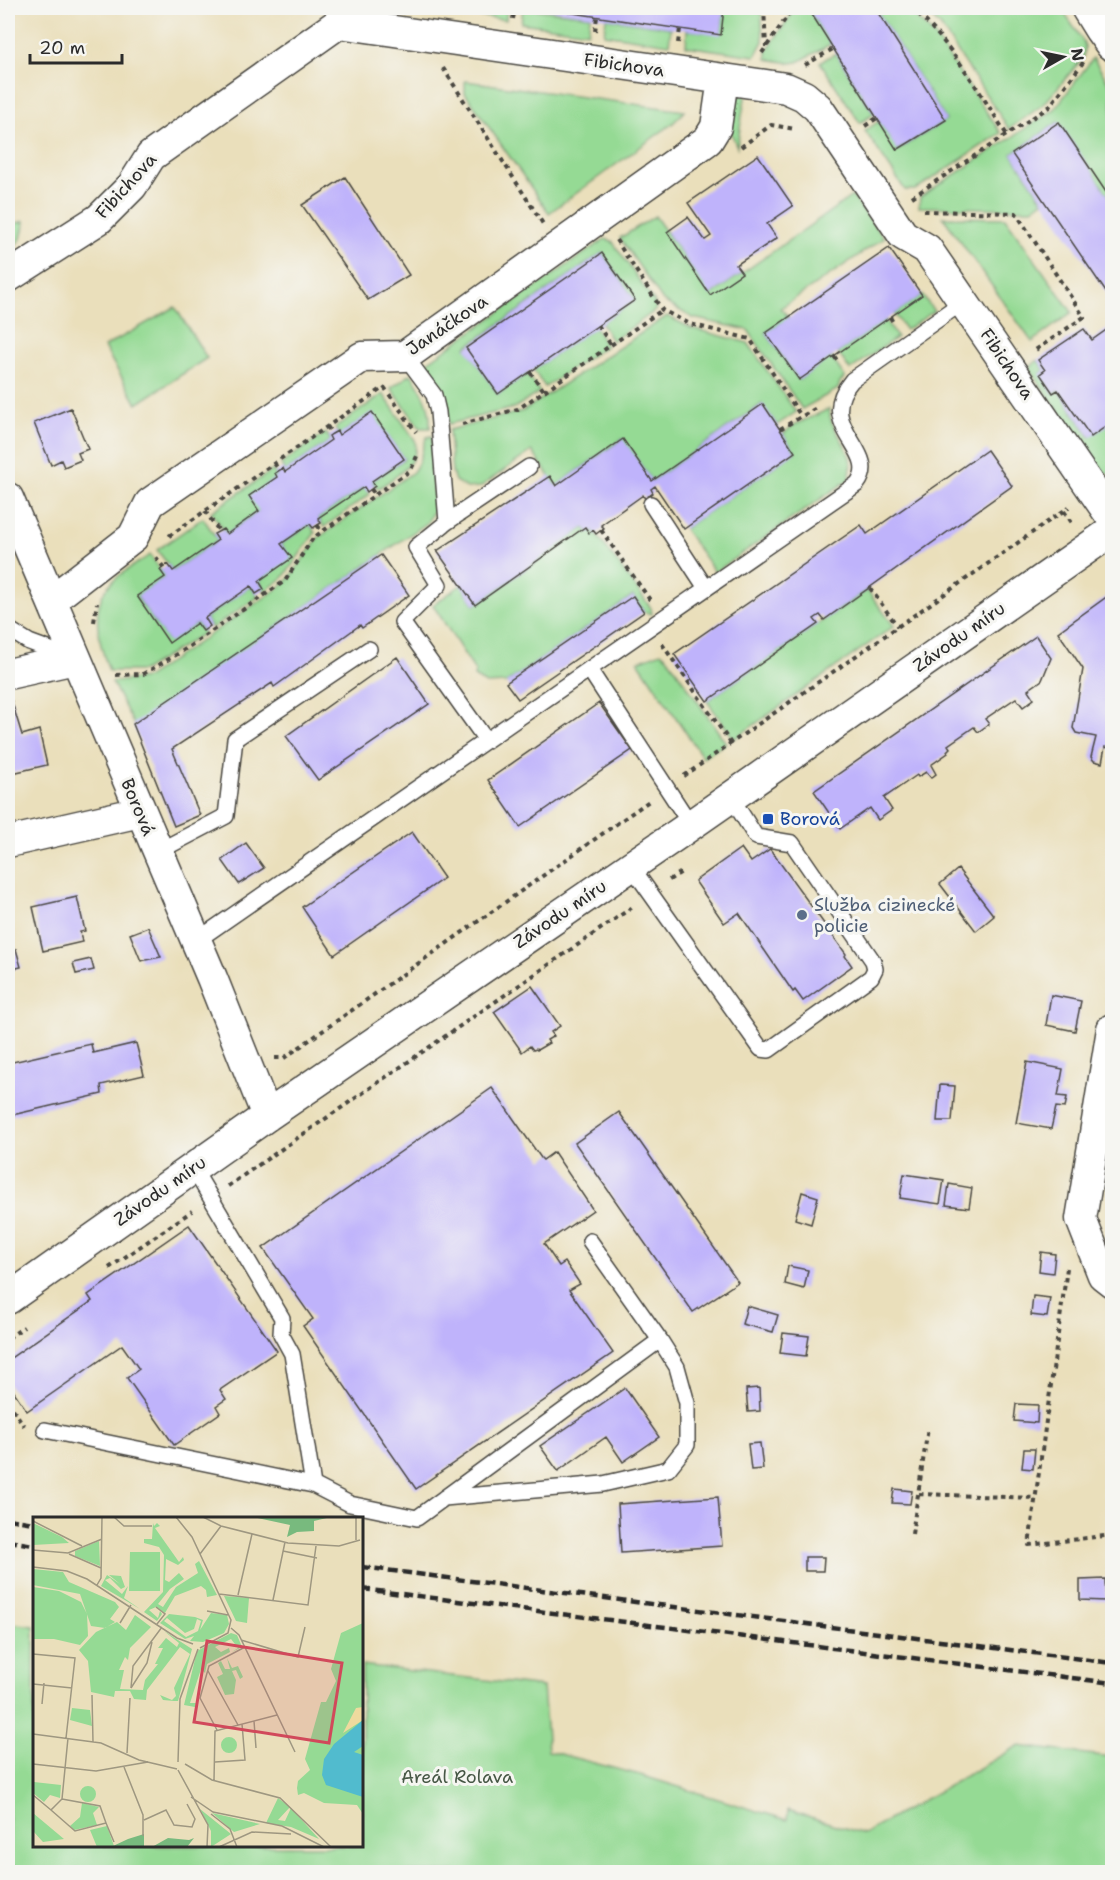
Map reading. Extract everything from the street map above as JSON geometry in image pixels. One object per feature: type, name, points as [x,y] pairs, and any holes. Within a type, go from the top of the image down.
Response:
[{"type":"main road","points":[[1088,8],[1113,44]]},
{"type":"main road","points":[[1110,8],[1113,16]]},
{"type":"street","name":"Fibichova","points":[[8,277],[99,219],[132,186],[151,156],[339,23],[786,88],[804,96],[818,108],[903,235],[927,249],[1113,518]]},
{"type":"street","name":"Janáčkova","points":[[362,357],[405,356],[708,140],[716,127],[723,79]]},
{"type":"street","points":[[52,600],[133,537],[150,503],[362,357]]},
{"type":"street","name":"Borová","points":[[8,498],[196,941],[267,1116]]},
{"type":"street","name":"Závodu míru","points":[[8,1299],[267,1116],[691,825],[1113,531]]},
{"type":"street","points":[[8,674],[75,659]]},
{"type":"street","points":[[8,842],[140,812]]},
{"type":"street","points":[[1113,1029],[1081,1219],[1103,1275],[1113,1282]]},
{"type":"lane","points":[[196,941],[857,484],[863,476],[863,468],[838,413],[843,394],[852,380],[964,301]]},
{"type":"lane","points":[[405,356],[434,395],[440,429],[447,522]]},
{"type":"lane","points":[[486,740],[402,622],[439,585],[416,547],[447,522],[529,467]]},
{"type":"lane","points":[[651,504],[706,588]]},
{"type":"lane","points":[[8,629],[28,642],[75,659]]},
{"type":"lane","points":[[158,852],[226,816],[235,738],[369,649]]},
{"type":"lane","points":[[588,669],[691,825]]},
{"type":"lane","points":[[631,866],[761,1049],[770,1050],[872,977],[875,969],[873,961],[792,843],[756,837],[731,797]]},
{"type":"lane","points":[[193,1168],[282,1318],[281,1334],[292,1354],[313,1485]]},
{"type":"lane","points":[[444,1498],[603,1484],[668,1469],[687,1444],[687,1402],[677,1367],[590,1241]]},
{"type":"lane","points":[[45,1430],[313,1485],[350,1504],[417,1518],[660,1340]]},
{"type":"path","points":[[764,8],[766,47]]},
{"type":"path","points":[[757,61],[793,8]]},
{"type":"path","points":[[912,8],[928,22],[965,70],[1007,135]]},
{"type":"path","points":[[422,35],[557,247]]},
{"type":"path","points":[[799,68],[833,49]]},
{"type":"path","points":[[908,200],[912,205]]},
{"type":"path","points":[[916,211],[1016,213],[1084,317],[1028,354]]},
{"type":"path","points":[[611,232],[663,310],[690,324],[750,339],[801,416]]},
{"type":"path","points":[[419,436],[518,409],[663,310]]},
{"type":"path","points":[[598,325],[611,345]]},
{"type":"path","points":[[106,675],[142,674],[180,652],[262,593],[285,581],[313,538],[411,470],[419,447],[419,436],[362,357]]},
{"type":"path","points":[[530,372],[545,392]]},
{"type":"path","points":[[168,536],[384,387]]},
{"type":"path","points":[[780,429],[843,394]]},
{"type":"path","points":[[327,426],[332,434]]},
{"type":"path","points":[[274,464],[279,470]]},
{"type":"path","points":[[371,489],[375,495]]},
{"type":"path","points":[[205,512],[219,531]]},
{"type":"path","points":[[317,525],[322,531]]},
{"type":"path","points":[[601,530],[663,617]]},
{"type":"path","points":[[870,588],[898,627]]},
{"type":"path","points":[[94,629],[97,604],[100,598]]},
{"type":"path","points":[[660,642],[732,745]]},
{"type":"path","points":[[270,1059],[284,1058],[668,787]]},
{"type":"path","points":[[1081,1219],[1067,1270],[1029,1545],[1113,1534]]},
{"type":"path","points":[[912,1534],[928,1428]]},
{"type":"path","points":[[919,1494],[1036,1498]]},
{"type":"path","points":[[8,1864],[32,1872]]},
{"type":"green space","points":[[441,8],[507,8],[506,20],[440,11]]},
{"type":"green space","points":[[523,8],[590,16],[588,32],[521,23]]},
{"type":"green space","points":[[724,8],[761,8],[763,41],[755,56],[686,46],[687,30],[721,34]]},
{"type":"green space","points":[[796,8],[812,8],[809,10],[831,44],[798,62],[767,59],[767,50]]},
{"type":"green space","points":[[875,8],[906,8],[933,34],[1001,133],[915,190],[905,190],[865,131],[879,121],[898,150],[946,120]]},
{"type":"green space","points":[[922,8],[1061,8],[1083,41],[1085,46],[1083,58],[1044,104],[1009,129],[941,27]]},
{"type":"green space","points":[[606,18],[671,28],[669,44],[604,34]]},
{"type":"green space","points":[[836,53],[874,114],[860,123],[820,62]]},
{"type":"green space","points":[[1093,58],[1112,88],[1112,201],[1058,122],[1012,154],[1043,201],[1032,209],[919,207],[920,197],[1054,110]]},
{"type":"green space","points":[[465,81],[685,111],[672,124],[549,213],[465,93]]},
{"type":"green space","points":[[746,92],[737,147],[730,130],[736,98]]},
{"type":"green space","points":[[852,196],[884,238],[781,308],[789,318],[766,333],[799,380],[831,357],[845,377],[838,389],[802,409],[748,330],[693,318],[663,301],[620,238],[655,216],[711,295]]},
{"type":"green space","points":[[943,217],[1005,218],[1072,312],[1032,342]]},
{"type":"green space","points":[[25,221],[21,239],[8,252],[8,225]]},
{"type":"green space","points":[[605,239],[612,241],[655,303],[656,310],[612,341],[601,323],[635,300],[602,253],[466,347],[498,394],[527,374],[540,392],[514,408],[449,424],[444,399],[426,363]]},
{"type":"green space","points":[[922,295],[934,311],[906,330],[894,314]]},
{"type":"green space","points":[[175,307],[207,358],[137,404],[104,347]]},
{"type":"green space","points":[[667,316],[691,328],[748,343],[796,412],[777,425],[762,404],[652,481],[622,439],[556,486],[532,451],[480,487],[467,488],[455,481],[452,472],[449,430],[523,411]]},
{"type":"green space","points":[[885,320],[897,337],[850,370],[838,353]]},
{"type":"green space","points":[[595,327],[606,346],[545,387],[533,370]]},
{"type":"green space","points":[[1038,360],[1045,370],[1040,374],[1053,393],[1058,390],[1090,437],[1112,422],[1112,472],[1103,476],[1030,370],[1030,367]]},
{"type":"green space","points":[[411,374],[426,400],[430,428],[420,428],[391,388]]},
{"type":"green space","points":[[383,394],[415,440],[416,449],[405,469],[378,489],[372,481],[404,459],[372,413],[339,435],[335,428]]},
{"type":"green space","points":[[829,409],[832,423],[850,457],[851,472],[848,480],[715,572],[684,529],[795,452],[783,434],[794,425]]},
{"type":"green space","points":[[326,433],[331,440],[285,472],[281,464]]},
{"type":"green space","points":[[432,436],[434,509],[427,523],[134,725],[112,682],[146,678],[277,589],[288,580],[318,538],[413,472],[419,463],[427,437]]},
{"type":"green space","points":[[273,470],[277,477],[259,511],[227,534],[211,512]]},
{"type":"green space","points":[[364,487],[370,494],[324,527],[318,518]]},
{"type":"green space","points":[[203,518],[218,540],[173,571],[157,550]]},
{"type":"green space","points":[[310,524],[315,533],[283,578],[265,591],[259,581],[290,557],[281,544]]},
{"type":"green space","points":[[585,527],[589,533],[593,530],[651,608],[652,614],[644,612],[633,596],[506,683],[486,684],[474,677],[475,671],[433,605],[461,585],[475,605]]},
{"type":"green space","points":[[150,555],[165,577],[137,597],[169,642],[197,623],[204,633],[143,671],[109,671],[99,637],[100,602],[112,582]]},
{"type":"green space","points":[[251,586],[258,597],[212,628],[205,618]]},
{"type":"green space","points":[[867,590],[894,626],[734,739],[707,701]]},
{"type":"green space","points":[[661,652],[668,658],[726,743],[703,758],[638,661]]},
{"type":"green space","name":"Areál Rolava","points":[[8,1623],[33,1626],[33,1847],[363,1847],[363,1665],[543,1687],[548,1751],[640,1775],[787,1820],[788,1810],[864,1834],[1018,1746],[1112,1757],[1112,1872],[8,1872]]},
{"type":"building","points":[[539,8],[724,8],[721,35]]},
{"type":"building","points":[[812,8],[875,8],[946,120],[897,150],[809,10]]},
{"type":"building","points":[[1059,122],[1112,201],[1112,301],[1012,154]]},
{"type":"building","points":[[758,155],[793,206],[767,224],[777,238],[736,265],[742,273],[710,295],[667,232],[688,217],[705,240],[711,236],[688,203]]},
{"type":"building","points":[[345,177],[409,275],[368,300],[302,205]]},
{"type":"building","points":[[889,248],[922,295],[799,380],[766,333]]},
{"type":"building","points":[[602,253],[635,300],[498,394],[466,348]]},
{"type":"building","points":[[1112,326],[1112,422],[1091,437],[1058,390],[1053,393],[1040,374],[1045,370],[1038,360],[1084,329],[1092,340]]},
{"type":"building","points":[[763,404],[795,452],[684,529],[655,486],[651,489],[653,493],[645,499],[643,495],[601,525],[604,528],[596,534],[593,530],[589,533],[585,527],[475,605],[437,551],[550,476],[556,486],[623,439],[652,481]]},
{"type":"building","points":[[71,408],[88,449],[78,453],[81,460],[64,467],[61,460],[51,465],[34,423]]},
{"type":"building","points":[[372,412],[404,459],[372,481],[375,486],[367,492],[364,487],[318,518],[321,523],[313,528],[310,524],[281,544],[292,558],[259,581],[264,589],[256,594],[251,586],[205,618],[210,626],[203,631],[197,623],[169,643],[137,596],[165,577],[160,570],[168,564],[173,571],[218,540],[214,534],[223,529],[227,534],[259,511],[249,496],[277,477],[275,473],[283,468],[285,472],[331,440],[329,436],[337,431],[339,435]]},
{"type":"building","points":[[987,450],[1012,486],[824,620],[820,615],[814,619],[818,624],[707,701],[674,654],[861,525],[867,534]]},
{"type":"building","points":[[381,555],[409,595],[362,628],[360,625],[274,687],[272,683],[172,749],[200,815],[174,826],[133,724]]},
{"type":"building","points":[[1112,593],[1112,749],[1105,747],[1102,763],[1094,761],[1091,757],[1096,737],[1076,733],[1073,728],[1083,669],[1058,632]]},
{"type":"building","points":[[633,596],[644,612],[518,699],[506,683]]},
{"type":"building","points":[[1036,636],[1051,658],[1042,680],[1028,690],[1034,699],[1023,707],[1016,698],[985,719],[989,724],[978,732],[974,727],[948,745],[950,748],[948,753],[931,765],[936,774],[931,778],[926,772],[918,777],[917,775],[884,798],[892,810],[878,820],[870,808],[840,829],[814,791]]},
{"type":"building","points":[[397,657],[429,704],[318,780],[286,736]]},
{"type":"building","points":[[11,699],[22,735],[39,730],[47,765],[8,774],[8,700]]},
{"type":"building","points":[[599,703],[632,750],[520,827],[488,780]]},
{"type":"building","points":[[412,832],[444,878],[334,955],[302,907]]},
{"type":"building","points":[[246,843],[264,868],[239,884],[222,860]]},
{"type":"building","points":[[741,848],[751,862],[770,849],[846,954],[852,966],[803,1001],[795,990],[793,992],[739,913],[724,923],[695,881]]},
{"type":"building","points":[[958,869],[994,916],[976,931],[940,884]]},
{"type":"building","points":[[77,897],[85,931],[80,932],[82,942],[43,951],[33,907]]},
{"type":"building","points":[[148,927],[161,957],[141,961],[130,934]]},
{"type":"building","points":[[16,949],[21,967],[8,970],[8,952]]},
{"type":"building","points":[[91,959],[94,970],[76,974],[73,963]]},
{"type":"building","points":[[532,986],[560,1026],[551,1032],[554,1036],[547,1040],[549,1043],[537,1050],[533,1050],[530,1046],[522,1052],[494,1012]]},
{"type":"building","points":[[1051,995],[1081,1001],[1075,1031],[1046,1025]]},
{"type":"building","points":[[136,1043],[144,1075],[101,1085],[102,1094],[8,1116],[8,1063],[91,1044],[93,1053]]},
{"type":"building","points":[[1027,1062],[1063,1069],[1058,1096],[1067,1097],[1065,1108],[1056,1107],[1051,1129],[1016,1123]]},
{"type":"building","points":[[940,1085],[955,1086],[952,1121],[937,1121]]},
{"type":"building","points":[[492,1088],[541,1158],[543,1160],[554,1152],[593,1210],[544,1244],[559,1266],[565,1262],[580,1284],[569,1290],[613,1353],[416,1489],[303,1326],[313,1319],[263,1248]]},
{"type":"building","points":[[619,1112],[738,1282],[693,1312],[575,1143]]},
{"type":"building","points":[[904,1174],[944,1180],[940,1204],[900,1198]]},
{"type":"building","points":[[949,1184],[972,1188],[969,1208],[946,1205]]},
{"type":"building","points":[[802,1192],[818,1197],[811,1224],[795,1219]]},
{"type":"building","points":[[189,1225],[277,1351],[220,1390],[226,1399],[216,1406],[220,1413],[174,1445],[127,1378],[139,1369],[122,1345],[27,1411],[8,1383],[8,1360],[92,1301],[88,1295]]},
{"type":"building","points":[[1041,1252],[1055,1254],[1053,1273],[1039,1271]]},
{"type":"building","points":[[788,1266],[808,1270],[804,1289],[785,1284]]},
{"type":"building","points":[[1033,1296],[1050,1298],[1047,1317],[1031,1315]]},
{"type":"building","points":[[747,1306],[778,1315],[773,1332],[742,1324]]},
{"type":"building","points":[[783,1333],[809,1336],[806,1356],[780,1353]]},
{"type":"building","points":[[625,1388],[659,1437],[623,1462],[606,1437],[558,1471],[540,1446]]},
{"type":"building","points":[[759,1388],[760,1411],[748,1412],[746,1389]]},
{"type":"building","points":[[1016,1404],[1038,1405],[1037,1423],[1014,1421]]},
{"type":"building","points":[[760,1443],[763,1469],[751,1470],[748,1444]]},
{"type":"building","points":[[1024,1449],[1035,1449],[1033,1469],[1022,1468]]},
{"type":"building","points":[[894,1489],[912,1491],[910,1504],[892,1503]]},
{"type":"building","points":[[718,1497],[722,1546],[621,1553],[618,1504]]},
{"type":"building","points":[[805,1557],[824,1557],[823,1571],[805,1571]]},
{"type":"building","points":[[1105,1579],[1106,1601],[1080,1600],[1080,1580]]},
{"type":"railway","points":[[8,1519],[33,1523]]},
{"type":"railway","points":[[8,1541],[33,1545]]},
{"type":"railway","points":[[363,1567],[1112,1663]]},
{"type":"railway","points":[[363,1589],[1112,1683]]},
{"type":"place","name":"Borová","points":[[768,819]]},
{"type":"place","name":"Služba cizinecké policie","points":[[802,915]]}]
